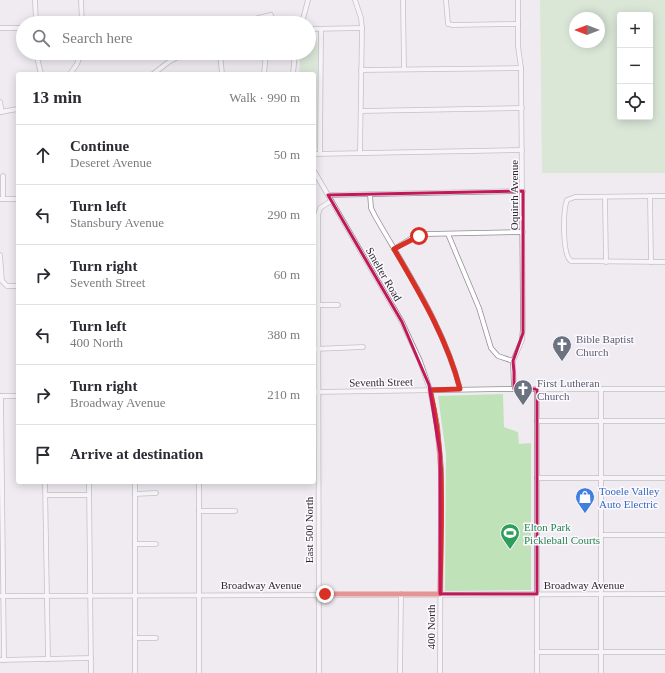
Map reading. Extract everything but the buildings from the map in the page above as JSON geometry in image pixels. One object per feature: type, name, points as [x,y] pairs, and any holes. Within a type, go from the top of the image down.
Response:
[{"type":"street","points":[[35,0],[36,16]]},
{"type":"street","points":[[82,0],[82,16]]},
{"type":"street","points":[[304,16],[308,0]]},
{"type":"street","points":[[355,0],[361,18],[362,28],[360,153]]},
{"type":"street","points":[[403,0],[404,69]]},
{"type":"street","points":[[446,0],[448,24],[518,24]]},
{"type":"street","name":"Oquirrh Avenue","points":[[514,389],[514,361],[523,333],[522,108],[518,0]]},
{"type":"street","points":[[267,16],[271,15]]},
{"type":"street","points":[[0,28],[16,28]]},
{"type":"street","points":[[316,29],[362,28]]},
{"type":"street","points":[[320,153],[321,29]]},
{"type":"street","points":[[38,60],[41,72]]},
{"type":"street","points":[[71,72],[78,60]]},
{"type":"street","points":[[156,72],[172,60]]},
{"type":"street","points":[[221,60],[222,72]]},
{"type":"street","points":[[264,72],[265,60]]},
{"type":"street","points":[[293,72],[294,60]]},
{"type":"street","points":[[361,70],[521,68]]},
{"type":"street","points":[[0,102],[1,112],[16,109]]},
{"type":"street","points":[[361,111],[522,108]]},
{"type":"street","points":[[316,154],[522,150]]},
{"type":"street","name":"Smelter Road","points":[[316,174],[402,322],[420,361],[430,390]]},
{"type":"street","points":[[3,176],[2,199],[16,199]]},
{"type":"street","points":[[328,195],[523,191]]},
{"type":"street","points":[[370,194],[373,214],[437,325],[453,362],[460,389]]},
{"type":"street","points":[[650,196],[651,262]]},
{"type":"street","points":[[665,196],[575,197],[567,200],[564,208],[565,251],[568,259],[575,262],[665,262]]},
{"type":"street","points":[[605,197],[606,262]]},
{"type":"street","name":"East 500 North","points":[[319,673],[316,392],[318,305],[316,237],[319,211],[331,201]]},
{"type":"street","points":[[394,249],[419,236],[523,232]]},
{"type":"street","points":[[448,234],[479,308],[491,348],[498,356],[514,361]]},
{"type":"street","points":[[0,255],[1,277],[4,284],[16,286]]},
{"type":"street","points":[[318,305],[338,305]]},
{"type":"street","points":[[316,349],[363,347]]},
{"type":"street","points":[[601,388],[601,673]]},
{"type":"street","name":"Seventh Street","points":[[316,392],[460,389],[665,389]]},
{"type":"street","points":[[536,389],[537,673]]},
{"type":"street","name":"400 North","points":[[430,390],[436,420],[440,454],[440,673]]},
{"type":"street","points":[[16,396],[1,396],[2,660],[91,658]]},
{"type":"street","points":[[536,421],[665,421]]},
{"type":"street","points":[[537,478],[665,478]]},
{"type":"street","points":[[45,484],[48,659]]},
{"type":"street","points":[[89,484],[92,673]]},
{"type":"street","points":[[134,484],[135,673]]},
{"type":"street","points":[[198,484],[199,673]]},
{"type":"street","points":[[134,494],[156,493]]},
{"type":"street","points":[[46,495],[89,495]]},
{"type":"street","points":[[199,512],[235,511]]},
{"type":"street","points":[[601,536],[665,535]]},
{"type":"street","points":[[135,544],[156,544]]},
{"type":"street","name":"Broadway Avenue","points":[[2,596],[90,594],[665,594]]},
{"type":"street","points":[[400,594],[400,673]]},
{"type":"street","points":[[135,638],[156,638]]},
{"type":"street","points":[[537,652],[665,652]]},
{"type":"highlighted area","points":[[523,191],[523,333],[513,361],[514,389],[537,389],[537,594],[440,594],[440,454],[429,385],[402,322],[328,195]]},
{"type":"green space","points":[[540,0],[665,0],[665,173],[542,173]]},
{"type":"green space","points":[[316,35],[318,50],[316,148],[316,72],[299,72],[300,60],[316,60]]},
{"type":"green space","points":[[503,394],[504,427],[518,432],[519,444],[531,443],[531,590],[445,591],[446,454],[438,396]]},
{"type":"place","name":"Bible Baptist Church","points":[[562,362]]},
{"type":"place","name":"First Lutheran Church","points":[[523,406]]},
{"type":"place","name":"Tooele Valley Auto Electric","points":[[585,514]]},
{"type":"place","name":"Elton Park Pickleball Courts","points":[[510,550]]},
{"type":"route","points":[[325,594],[440,594],[441,468],[439,440],[430,390],[460,389],[453,362],[437,325],[394,249],[412,238],[419,236]]}]
